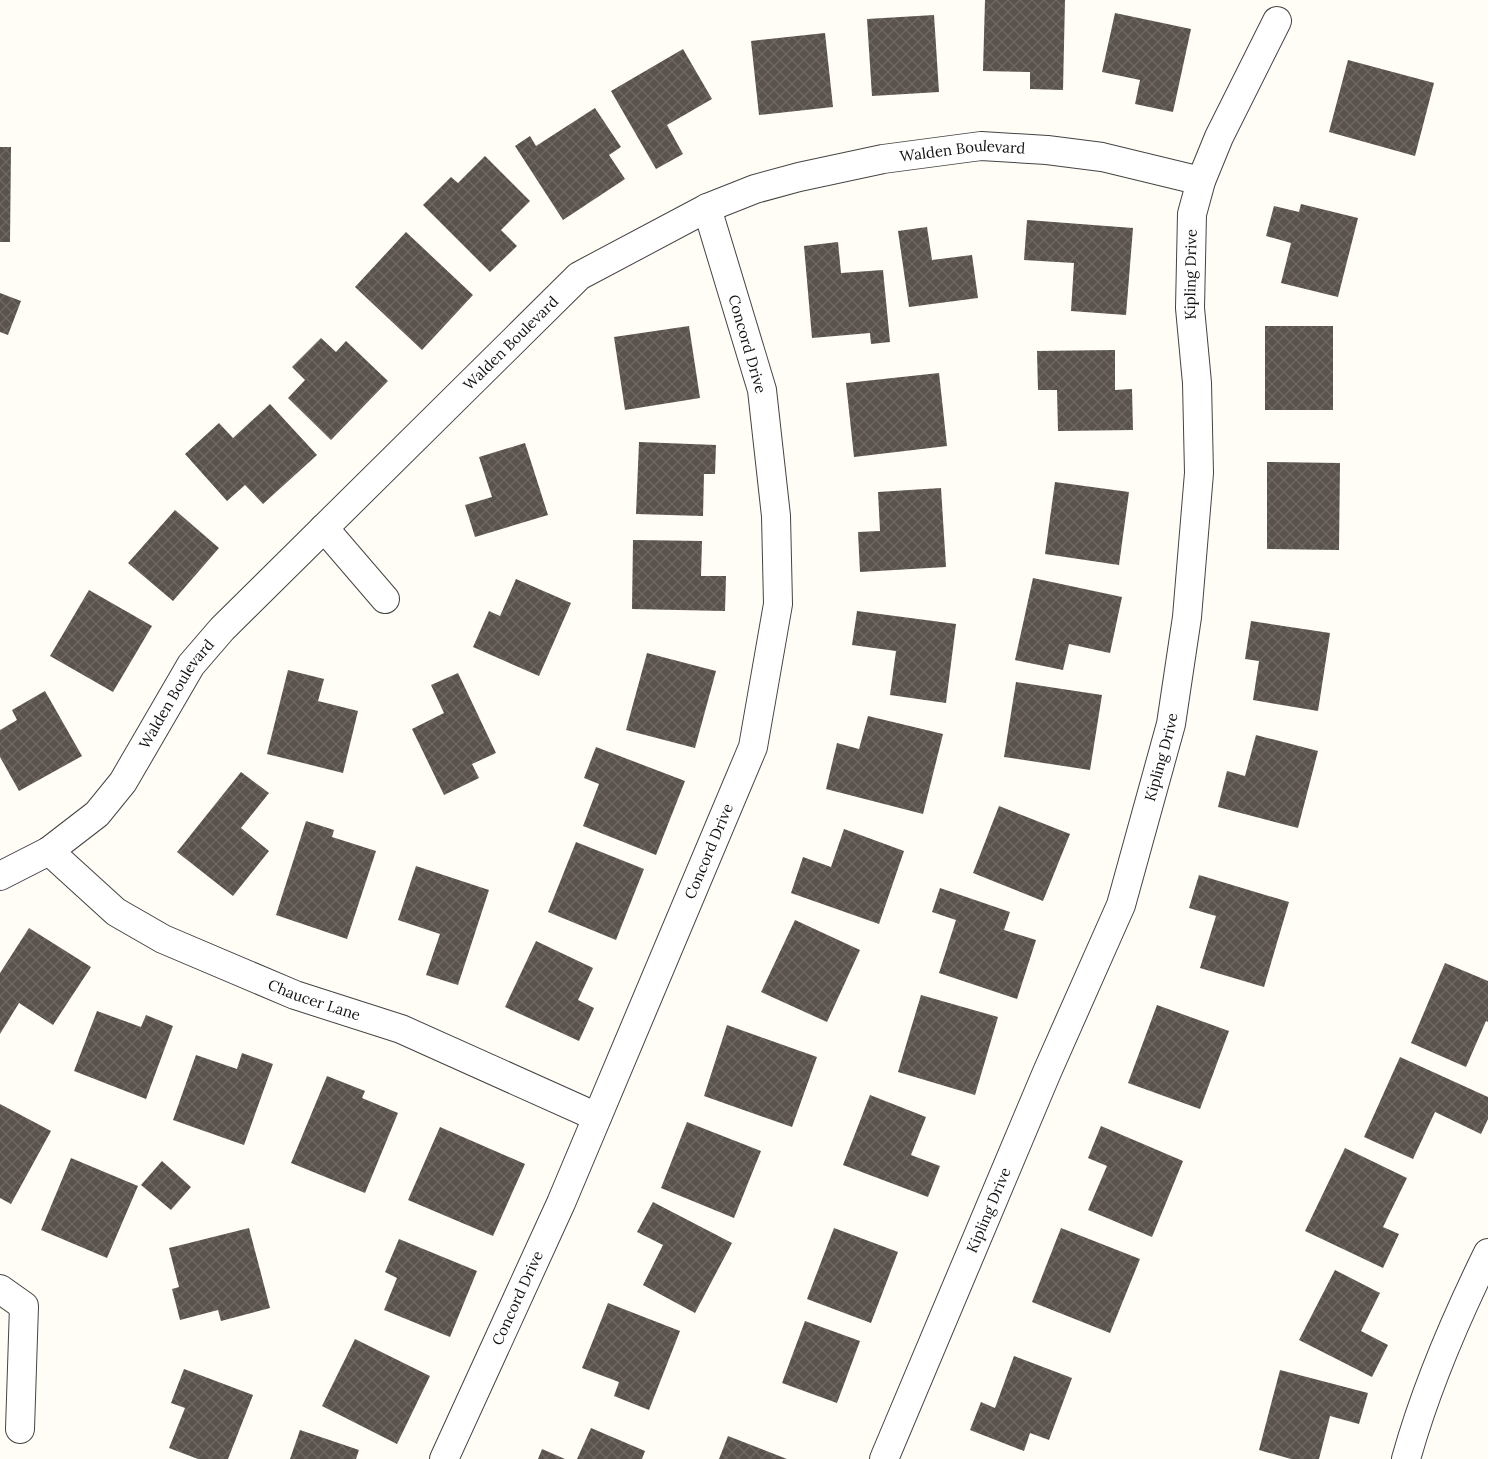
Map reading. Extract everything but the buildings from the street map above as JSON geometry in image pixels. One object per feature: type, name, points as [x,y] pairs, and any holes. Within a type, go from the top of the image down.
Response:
[{"type":"street","name":"Kipling Drive","points":[[884,1459],[1052,1061],[1121,905],[1171,724],[1187,618],[1199,473],[1197,383],[1190,308],[1192,214],[1201,181],[1219,137],[1277,21]]},
{"type":"street","name":"Walden Boulevard","points":[[0,876],[50,851],[97,814],[123,782],[191,665],[222,629],[579,276],[707,208],[755,189],[883,159],[981,146],[1047,150],[1102,157],[1201,181]]},
{"type":"street","name":"Concord Drive","points":[[444,1459],[561,1203],[753,747],[778,604],[776,516],[762,390],[707,208]]},
{"type":"street","points":[[324,528],[385,599]]},
{"type":"street","name":"Chaucer Lane","points":[[50,851],[116,912],[163,939],[295,994],[401,1029],[597,1117]]},
{"type":"street","points":[[1406,1459],[1424,1400],[1455,1320],[1488,1253]]},
{"type":"street","points":[[0,1289],[24,1306],[20,1429]]}]
